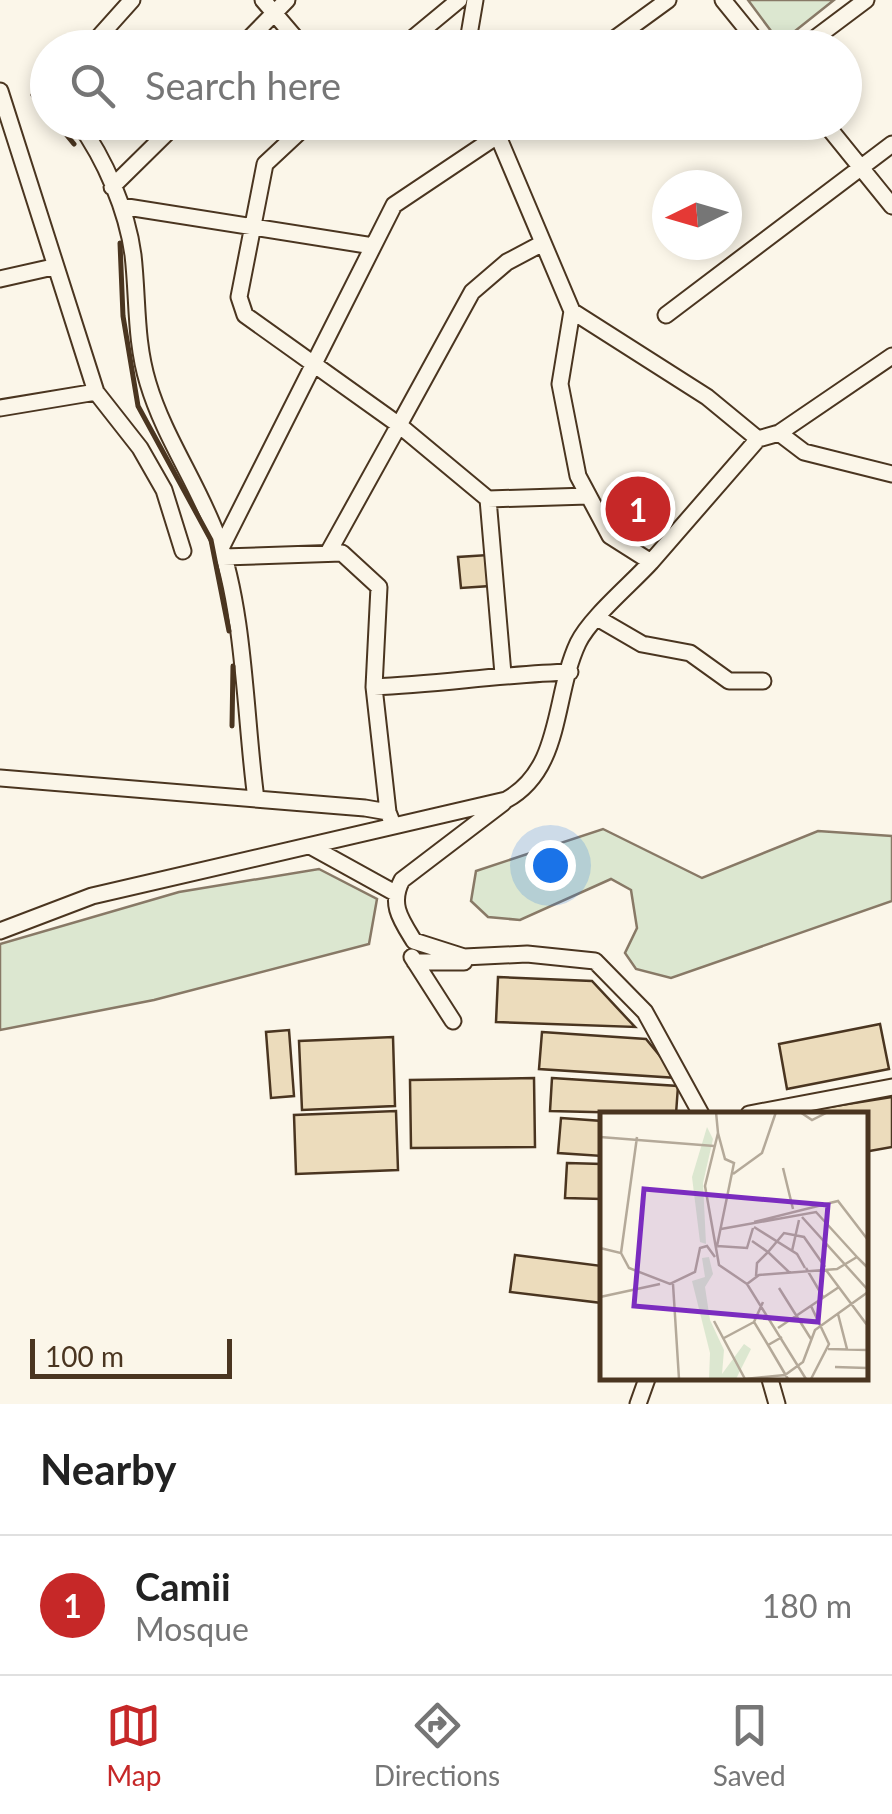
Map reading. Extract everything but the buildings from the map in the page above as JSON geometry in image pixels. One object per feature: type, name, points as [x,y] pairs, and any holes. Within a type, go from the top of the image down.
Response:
[{"type":"street","points":[[105,30],[132,0]]},
{"type":"street","points":[[252,30],[268,6],[287,0]]},
{"type":"street","points":[[423,30],[459,0]]},
{"type":"street","points":[[470,30],[475,0]]},
{"type":"street","points":[[627,30],[668,0]]},
{"type":"street","points":[[723,0],[747,30]]},
{"type":"street","points":[[826,30],[866,0]]},
{"type":"street","points":[[268,6],[289,30]]},
{"type":"street","points":[[0,90],[51,261],[96,392],[140,448],[164,490],[183,551]]},
{"type":"street","points":[[91,140],[121,206],[133,254],[135,317],[148,384],[222,553],[234,603],[256,799]]},
{"type":"street","points":[[112,187],[160,140]]},
{"type":"street","points":[[291,140],[265,164],[239,298],[245,316],[400,426],[488,500],[588,496]]},
{"type":"street","points":[[222,553],[394,206],[477,140]]},
{"type":"street","points":[[501,140],[572,311],[560,384],[578,476],[610,536],[651,562]]},
{"type":"street","points":[[838,140],[892,206]]},
{"type":"street","points":[[666,315],[892,144]]},
{"type":"street","points":[[121,206],[252,230],[374,246]]},
{"type":"street","points":[[328,554],[472,292],[507,262],[543,243]]},
{"type":"street","points":[[0,279],[51,261]]},
{"type":"street","points":[[572,311],[707,397],[758,440]]},
{"type":"street","points":[[700,1112],[644,1012],[594,961],[527,954],[464,956],[414,941],[397,914],[395,893],[402,880],[506,800],[530,787],[579,641],[758,440],[778,433],[892,356]]},
{"type":"street","points":[[0,408],[96,392]]},
{"type":"street","points":[[778,433],[804,452],[892,474]]},
{"type":"street","points":[[488,500],[503,674]]},
{"type":"street","points":[[222,553],[342,553],[379,588],[374,687],[391,818]]},
{"type":"street","points":[[599,619],[642,644],[690,654],[730,681],[763,681]]},
{"type":"street","points":[[374,687],[503,674],[570,672]]},
{"type":"street","points":[[0,778],[256,799],[391,818]]},
{"type":"street","points":[[0,931],[92,896],[310,846],[391,818],[506,800]]},
{"type":"street","points":[[310,846],[395,893]]},
{"type":"street","points":[[408,931],[406,944],[453,1022]]},
{"type":"street","points":[[415,962],[492,963],[527,954]]},
{"type":"street","points":[[759,1112],[892,1087]]},
{"type":"street","points":[[638,1404],[647,1379]]},
{"type":"street","points":[[770,1379],[777,1404]]},
{"type":"green space","points":[[748,0],[834,0],[796,30],[770,30]]},
{"type":"green space","points":[[603,829],[702,878],[818,831],[892,836],[892,901],[671,978],[636,969],[625,953],[637,928],[631,890],[611,879],[520,920],[488,917],[471,901],[476,871]]},
{"type":"green space","points":[[319,869],[377,899],[369,944],[154,1000],[0,1030],[0,944],[179,892]]},
{"type":"wall","points":[[71,140],[74,144]]},
{"type":"wall","points":[[120,243],[123,316],[138,406],[211,540],[229,631]]},
{"type":"wall","points":[[232,726],[233,666]]},
{"type":"place","name":"Camii","points":[[638,509]]}]
